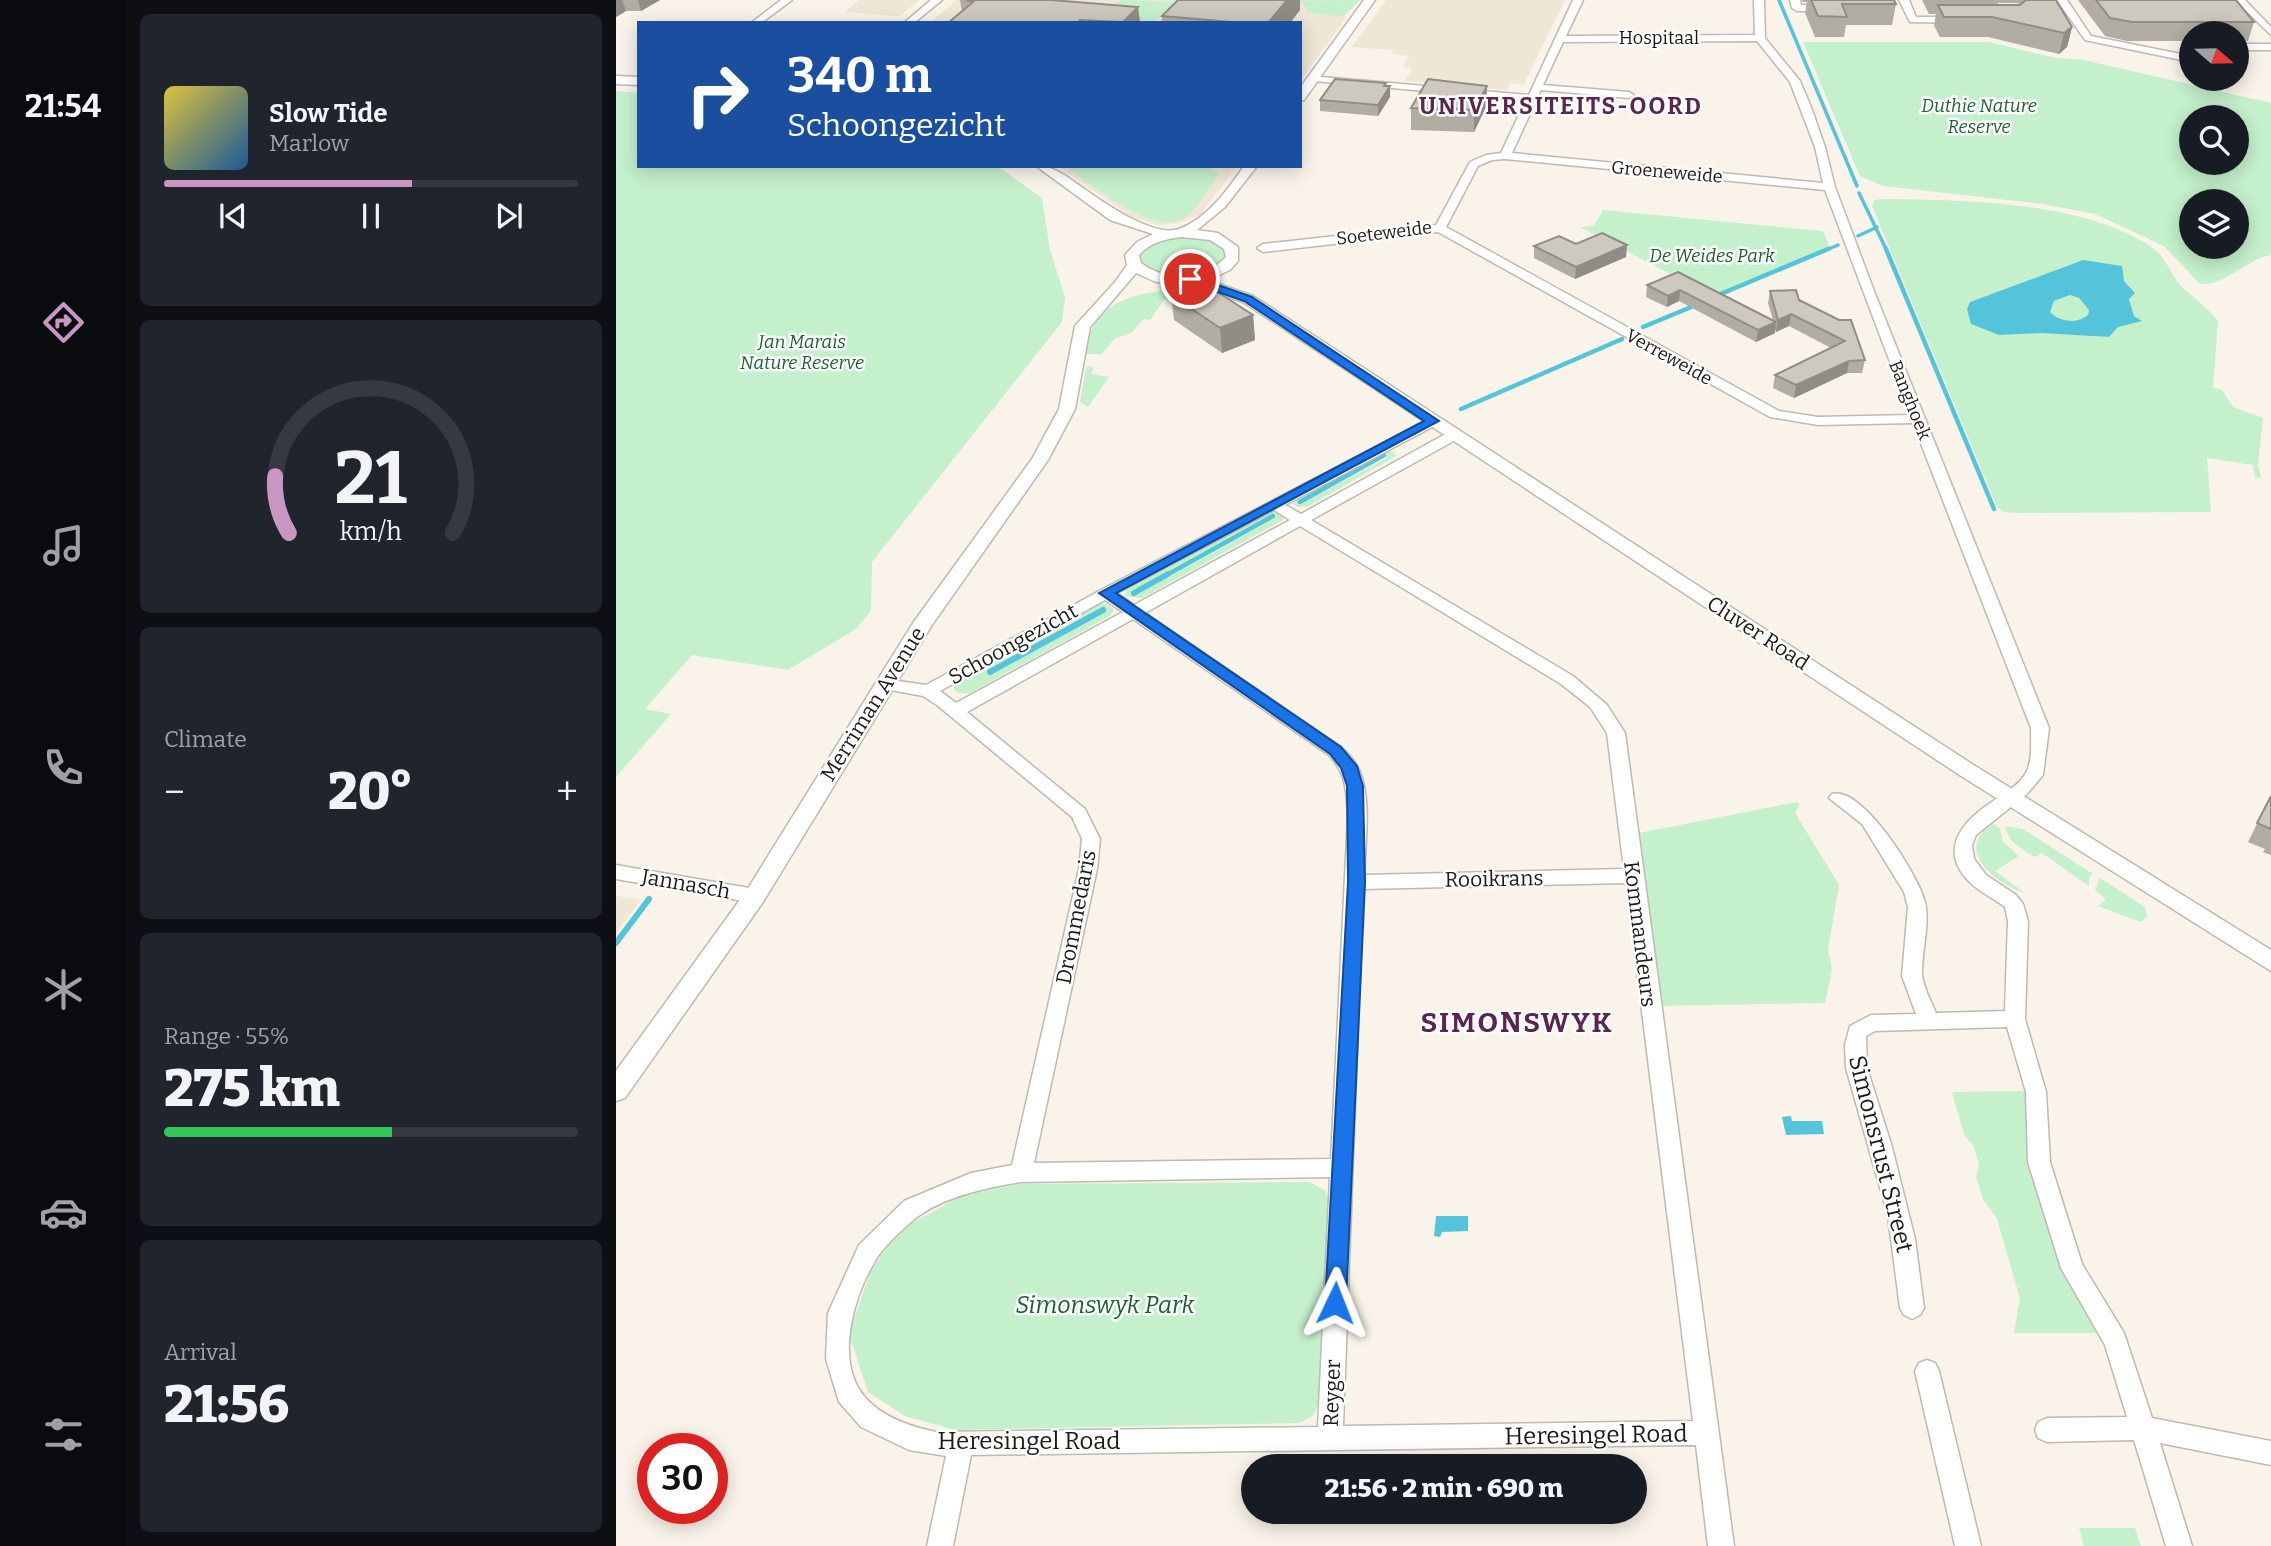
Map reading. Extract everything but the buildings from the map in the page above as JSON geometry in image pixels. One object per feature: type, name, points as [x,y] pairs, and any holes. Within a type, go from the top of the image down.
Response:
[{"type":"street","points":[[758,21],[787,0]]},
{"type":"street","points":[[911,21],[937,0]]},
{"type":"street","points":[[1302,94],[1370,0]]},
{"type":"street","points":[[1505,156],[1578,0]]},
{"type":"street","points":[[1759,0],[1760,38]]},
{"type":"street","points":[[1795,0],[1797,8],[1846,8],[1843,2]]},
{"type":"street","points":[[2240,0],[2271,32]]},
{"type":"street","points":[[1843,2],[1856,4]]},
{"type":"street","points":[[1894,4],[1905,2],[1913,20],[1964,20]]},
{"type":"street","points":[[2062,6],[2088,38],[2179,57]]},
{"type":"street","name":"Hospitaal","points":[[1559,39],[1760,38]]},
{"type":"street","name":"Banghoek","points":[[1760,38],[1795,80],[1815,131],[1829,187],[1917,419],[2040,728],[2036,770],[2030,780],[2008,796]]},
{"type":"street","points":[[2249,47],[2271,47]]},
{"type":"street","points":[[1314,78],[1532,98]]},
{"type":"street","points":[[616,80],[637,81]]},
{"type":"street","points":[[1537,87],[1629,95]]},
{"type":"street","name":"Groeneweide","points":[[1505,156],[1829,187]]},
{"type":"street","name":"Soeteweide","points":[[1263,248],[1440,228],[1474,164],[1490,157],[1505,156]]},
{"type":"street","points":[[1045,168],[1115,217],[1130,237],[1134,258],[1144,273],[1161,278],[1190,279],[1209,275],[1229,263]]},
{"type":"street","points":[[1134,258],[1148,241],[1175,234],[1202,222],[1226,201],[1250,168]]},
{"type":"street","points":[[1226,201],[1219,223],[1227,243]]},
{"type":"street","points":[[1115,217],[1175,234],[1203,234],[1227,243]]},
{"type":"street","name":"Verreweide","points":[[1440,228],[1775,414],[1818,421],[1917,419]]},
{"type":"street","name":"Cluver Road","points":[[1227,243],[1233,252],[1229,263],[1231,278],[1248,299]]},
{"type":"street","name":"Merriman Avenue","points":[[616,1091],[755,895],[923,623],[1058,431],[1073,382],[1080,335],[1087,318],[1121,285],[1134,258]]},
{"type":"street","points":[[1099,306],[1161,278]]},
{"type":"street","name":"Cluver Road","points":[[1190,279],[1248,299],[2008,796],[2271,962]]},
{"type":"street","name":"Schoongezicht","points":[[929,691],[1106,593],[1433,421]]},
{"type":"street","name":"Schoongezicht","points":[[955,711],[1133,610],[1454,435]]},
{"type":"street","points":[[1387,444],[1409,458]]},
{"type":"street","name":"Kommandeurs","points":[[1274,504],[1567,680],[1607,713],[1616,733],[1632,876],[1721,1546]]},
{"type":"street","name":"Reyger","points":[[1106,593],[1312,733],[1349,766],[1355,786],[1356,882],[1330,1438]]},
{"type":"street","name":"Drommedaris","points":[[885,684],[929,691],[1069,802],[1086,822],[1091,839],[1079,910],[1021,1173]]},
{"type":"street","points":[[2008,796],[1987,811],[1968,831],[1963,847],[1972,873],[2014,904],[2018,921],[2015,1019],[2036,1092],[2039,1162],[2072,1268],[2116,1341],[2179,1546]]},
{"type":"street","points":[[1838,798],[1868,820],[1913,891],[1917,907],[1912,976],[1928,1020]]},
{"type":"street","name":"Jannasch","points":[[616,872],[755,895]]},
{"type":"street","name":"Rooikrans","points":[[1356,882],[1632,876]]},
{"type":"street","name":"Simonsrust Street","points":[[1912,1308],[1911,1274],[1875,1122],[1863,1097],[1854,1062],[1853,1047],[1857,1032],[1871,1023],[2015,1019]]},
{"type":"street","name":"Heresingel Road","points":[[1341,1168],[1021,1173],[971,1182],[912,1208],[867,1252],[840,1314],[838,1359],[848,1394],[870,1419],[909,1438],[961,1444],[1705,1433]]},
{"type":"street","points":[[1927,1371],[1968,1546]]},
{"type":"street","points":[[2047,1430],[2142,1428],[2271,1453]]},
{"type":"street","points":[[940,1546],[961,1444]]},
{"type":"shaded area","points":[[859,0],[920,0],[899,16],[845,12]]},
{"type":"shaded area","points":[[957,0],[1360,0],[1344,15],[1346,18],[1302,79],[1302,21],[931,21]]},
{"type":"shaded area","points":[[1386,0],[1565,0],[1524,84],[1510,83],[1507,90],[1405,81],[1412,68],[1403,67],[1409,56],[1392,54],[1394,50],[1352,47]]},
{"type":"shaded area","points":[[1060,168],[1235,168],[1200,215],[1180,223],[1157,225],[1131,216]]},
{"type":"shaded area","points":[[616,896],[641,900],[616,933]]},
{"type":"green space","points":[[1120,0],[1174,2],[1155,21],[1102,17]]},
{"type":"green space","points":[[1360,0],[1344,16],[1307,13],[1307,8],[1299,1]]},
{"type":"green space","name":"Duthie Nature Reserve","points":[[1803,42],[1988,42],[2179,82],[2179,91],[2219,91],[2271,103],[2271,255],[2262,257],[2219,281],[2200,284],[2164,246],[2095,214],[2043,204],[1883,186],[1860,176]]},
{"type":"green space","name":"Jan Marais Nature Reserve","points":[[616,91],[637,93],[637,168],[1000,168],[1042,198],[1050,250],[1065,297],[1062,322],[872,562],[871,611],[856,629],[788,670],[692,655],[645,709],[671,714],[616,777]]},
{"type":"green space","points":[[1068,168],[1208,168],[1219,173],[1191,213],[1172,222],[1157,221],[1140,215],[1106,196]]},
{"type":"green space","points":[[1874,200],[1986,203],[2060,212],[2127,233],[2154,249],[2183,288],[2218,321],[2213,388],[2222,390],[2233,407],[2263,418],[2258,464],[2261,478],[2255,478],[2253,465],[2207,458],[2211,512],[2019,513],[2004,512],[1997,507],[1872,206]],"holes":[[[2083,260],[2124,280],[2134,292],[2129,298],[2134,316],[2141,321],[2118,327],[2109,337],[2040,333],[1970,302]]]},
{"type":"green space","name":"De Weides Park","points":[[1603,210],[1823,231],[1830,247],[1713,296],[1580,227],[1594,226]]},
{"type":"green space","points":[[1176,236],[1204,238],[1223,246],[1225,259],[1205,272],[1182,276],[1159,272],[1139,262],[1142,249]]},
{"type":"green space","points":[[1182,290],[1178,297],[1164,300],[1150,320],[1144,319],[1131,333],[1114,339],[1102,354],[1087,354],[1089,336],[1096,322],[1119,302],[1149,293]]},
{"type":"green space","points":[[2070,295],[2079,298],[2089,310],[2088,315],[2069,320],[2050,312],[2054,301]]},
{"type":"green space","points":[[1086,367],[1094,368],[1091,374],[1109,377],[1088,407],[1080,402]]},
{"type":"green space","points":[[1383,451],[1394,452],[1396,456],[1309,506],[1298,507],[1292,503]],"holes":[[[1382,454],[1387,458],[1303,503],[1298,501]]]},
{"type":"green space","points":[[1271,511],[1284,516],[1283,520],[1142,598],[1125,596],[1126,588]],"holes":[[[1271,515],[1275,518],[1137,595],[1133,592]]]},
{"type":"green space","points":[[1106,604],[1114,609],[1110,616],[970,693],[958,693],[954,689],[955,681],[1095,605]],"holes":[[[1100,608],[1105,612],[993,674],[988,671]]]},
{"type":"green space","points":[[1796,802],[1800,804],[1795,813],[1839,885],[1828,949],[1832,969],[1825,1003],[1661,1006],[1639,833]]},
{"type":"green space","points":[[1994,824],[2000,828],[2003,842],[2019,856],[1995,871],[2025,893],[1992,874],[1977,855],[1976,844],[1982,834]]},
{"type":"green space","points":[[2005,826],[2023,829],[2093,874],[2089,877],[2089,886],[2042,853],[2035,857],[2020,848],[2012,841]]},
{"type":"green space","points":[[2100,878],[2145,907],[2147,916],[2141,922],[2098,906],[2106,899],[2095,890]]},
{"type":"green space","points":[[2026,1091],[2028,1164],[2066,1280],[2100,1333],[2014,1333],[2020,1298],[1997,1219],[1983,1199],[1976,1177],[1979,1165],[1974,1147],[1964,1134],[1952,1092]]},
{"type":"green space","name":"Simonswyk Park","points":[[1309,1182],[1325,1190],[1329,1202],[1320,1400],[1314,1415],[1299,1423],[955,1430],[905,1416],[868,1392],[849,1334],[871,1270],[890,1243],[912,1223],[963,1195],[1021,1184]]},
{"type":"green space","points":[[2079,1528],[2135,1528],[2141,1546],[2084,1546]]},
{"type":"water","points":[[2083,260],[2122,266],[2124,281],[2135,293],[2129,299],[2134,316],[2142,321],[2118,327],[2109,337],[2040,333],[1999,335],[1971,324],[1967,309],[1970,302]],"holes":[[[2070,295],[2079,298],[2089,310],[2084,318],[2069,321],[2050,312],[2054,301]]]},
{"type":"water","points":[[1791,1116],[1792,1121],[1822,1121],[1824,1134],[1786,1135],[1782,1117]]},
{"type":"water","points":[[1436,1216],[1468,1216],[1468,1231],[1442,1232],[1440,1237],[1434,1236]]},
{"type":"waterway","points":[[1779,0],[1857,186]]},
{"type":"waterway","points":[[1859,193],[1876,228]]},
{"type":"waterway","points":[[1858,236],[1876,228]]},
{"type":"waterway","points":[[1876,228],[1887,251]]},
{"type":"waterway","points":[[1824,251],[1838,245]]},
{"type":"waterway","points":[[1716,296],[1828,249]]},
{"type":"waterway","points":[[1886,249],[1994,509]]},
{"type":"waterway","points":[[1643,327],[1696,305]]},
{"type":"waterway","points":[[1461,409],[1622,339]]},
{"type":"waterway","points":[[1300,502],[1384,455]]},
{"type":"waterway","points":[[1165,576],[1273,516]]},
{"type":"waterway","points":[[1134,593],[1168,574]]},
{"type":"waterway","points":[[990,672],[1103,610]]},
{"type":"waterway","points":[[616,943],[649,899]]},
{"type":"district","name":"UNIVERSITEITS-OORD","points":[[1561,106]]},
{"type":"district","name":"SIMONSWYK","points":[[1517,1022]]},
{"type":"route","points":[[1190,279],[1248,299],[1433,421],[1106,593],[1312,733],[1349,766],[1355,786],[1357,816],[1356,882],[1335,1303]]}]
